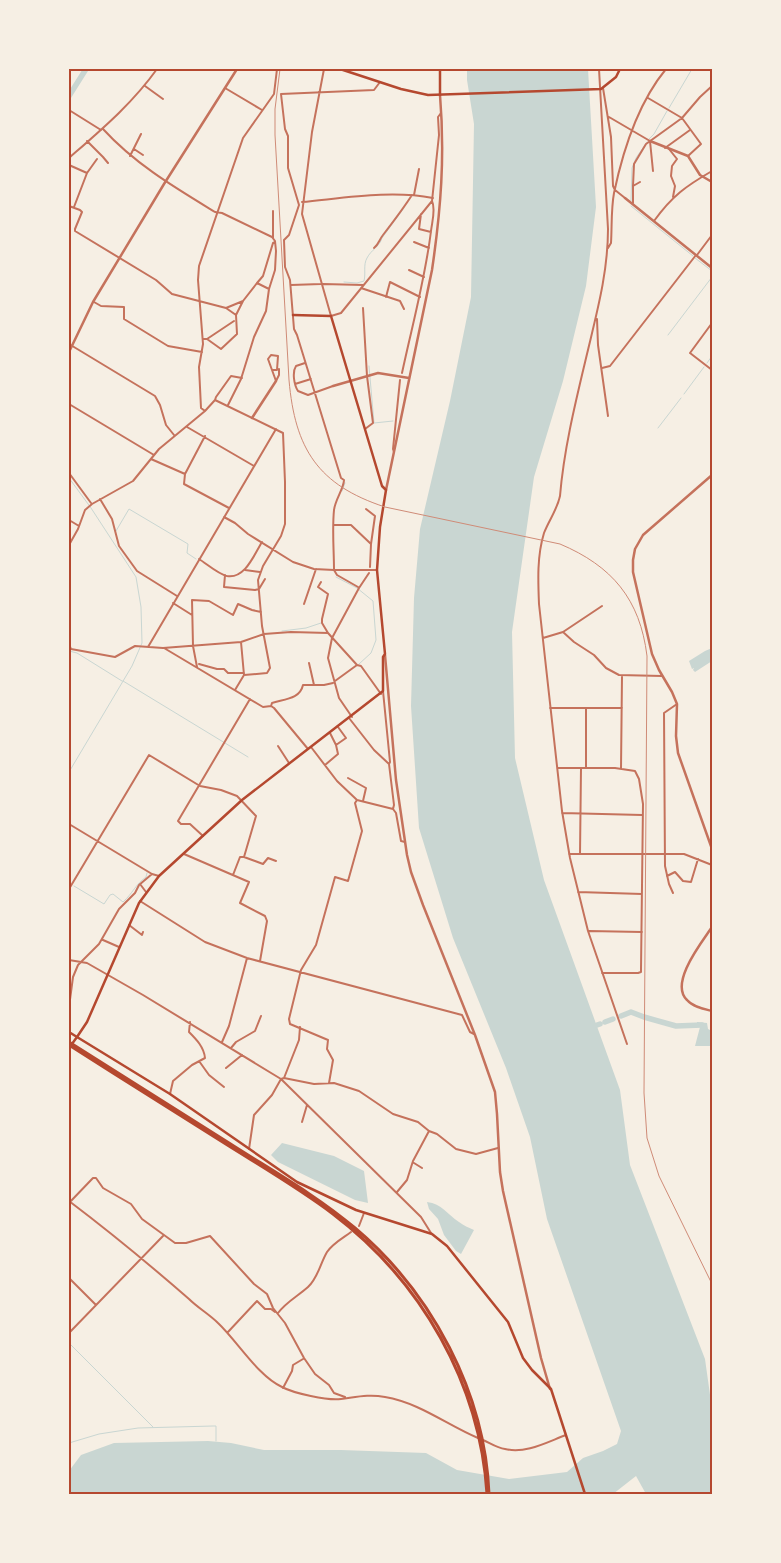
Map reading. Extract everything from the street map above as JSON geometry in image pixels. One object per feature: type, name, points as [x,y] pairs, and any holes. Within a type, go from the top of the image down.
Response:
[{"type":"highway","points":[[69,1045],[342,1217],[387,1258],[413,1289],[446,1342],[465,1383],[480,1446],[488,1494]]},
{"type":"main road","points":[[340,69],[414,93],[440,94],[596,89],[602,88],[616,77],[620,69]]},
{"type":"main road","points":[[440,69],[440,94]]},
{"type":"main road","points":[[69,1045],[87,1022],[140,901],[159,876],[242,800],[382,692],[383,657],[385,654],[377,570],[380,527],[386,490],[382,486],[331,316],[293,316]]},
{"type":"main road","points":[[69,1032],[170,1094],[297,1182],[364,1213],[432,1234],[447,1246],[508,1322],[523,1358],[551,1389],[585,1494]]},
{"type":"street","points":[[69,158],[102,130],[145,86],[157,69]]},
{"type":"street","points":[[69,352],[70,345],[94,302],[165,182],[237,69]]},
{"type":"street","points":[[205,412],[202,408],[200,378],[202,339],[199,266],[243,138],[274,94],[277,69]]},
{"type":"street","points":[[324,69],[302,202],[289,235],[284,240],[285,267],[291,285],[294,329],[341,478],[344,480],[334,508],[334,570],[337,575],[359,588]]},
{"type":"street","points":[[599,69],[608,116],[615,190],[712,268]]},
{"type":"street","points":[[608,248],[611,243],[615,190],[631,130],[657,80],[666,69]]},
{"type":"street","points":[[380,82],[374,90],[281,94],[284,129],[288,136],[288,168],[331,316],[341,314],[433,199]]},
{"type":"street","points":[[145,86],[162,99]]},
{"type":"street","points":[[633,205],[634,164],[646,144],[682,118],[712,86]]},
{"type":"street","points":[[224,88],[262,110]]},
{"type":"street","points":[[602,88],[608,248],[602,294],[568,438],[558,505],[545,532],[540,552],[538,604],[562,813],[569,854],[588,931],[627,1044]]},
{"type":"street","points":[[386,490],[432,270],[437,235],[443,139],[440,94]]},
{"type":"street","points":[[648,98],[682,118],[701,144],[688,156]]},
{"type":"street","points":[[69,110],[102,130],[119,147],[165,182],[218,212],[273,238]]},
{"type":"street","points":[[402,373],[420,297],[429,248],[439,135],[438,118],[441,113]]},
{"type":"street","points":[[608,116],[650,141],[688,156],[702,176],[712,182]]},
{"type":"street","points":[[667,148],[690,130]]},
{"type":"street","points":[[130,156],[141,134]]},
{"type":"street","points":[[87,141],[108,163]]},
{"type":"street","points":[[650,141],[654,171]]},
{"type":"street","points":[[667,148],[676,159],[672,166],[671,176],[675,186],[673,196]]},
{"type":"street","points":[[133,149],[143,154]]},
{"type":"street","points":[[74,207],[87,173],[97,159]]},
{"type":"street","points":[[69,165],[87,173]]},
{"type":"street","points":[[374,248],[413,195],[419,169]]},
{"type":"street","points":[[654,222],[673,196],[712,171]]},
{"type":"street","points":[[633,186],[640,182]]},
{"type":"street","points":[[302,202],[326,198],[413,195],[433,199]]},
{"type":"street","points":[[69,206],[82,212],[75,229],[76,232],[156,280],[172,294],[226,308],[236,314]]},
{"type":"street","points":[[228,405],[242,378],[254,337],[266,312],[269,289],[274,276],[276,256],[273,238],[273,211]]},
{"type":"street","points":[[421,214],[419,229],[431,232]]},
{"type":"street","points":[[602,368],[610,366],[712,234]]},
{"type":"street","points":[[207,339],[221,349],[237,334],[236,314],[243,301],[262,278],[273,243],[275,242]]},
{"type":"street","points":[[414,242],[429,248]]},
{"type":"street","points":[[269,256],[276,256]]},
{"type":"street","points":[[409,270],[424,277]]},
{"type":"street","points":[[386,297],[390,282],[420,297]]},
{"type":"street","points":[[257,284],[269,289]]},
{"type":"street","points":[[291,285],[363,285]]},
{"type":"street","points":[[361,288],[400,301],[404,309]]},
{"type":"street","points":[[226,308],[243,301]]},
{"type":"street","points":[[94,302],[101,306],[124,307],[124,319],[168,346],[202,352]]},
{"type":"street","points":[[363,308],[367,376],[373,423],[365,429]]},
{"type":"street","points":[[596,316],[597,339],[608,416]]},
{"type":"street","points":[[202,339],[207,339],[235,320]]},
{"type":"street","points":[[712,323],[690,353],[712,370]]},
{"type":"street","points":[[70,345],[155,396],[166,425],[175,436]]},
{"type":"street","points":[[252,418],[276,381],[279,375],[278,356],[271,355],[268,359],[276,381]]},
{"type":"street","points":[[305,363],[294,368],[295,384],[296,389],[302,394],[308,395],[367,376],[384,373],[409,378]]},
{"type":"street","points":[[272,370],[277,370],[278,366]]},
{"type":"street","points":[[69,545],[85,510],[100,499],[133,481],[154,455],[205,412],[231,376],[242,378]]},
{"type":"street","points":[[295,384],[311,379]]},
{"type":"street","points":[[394,452],[400,380]]},
{"type":"street","points":[[197,666],[224,669],[228,673],[244,674],[267,673],[270,668],[258,580],[260,572],[284,531],[286,516],[283,433],[215,400]]},
{"type":"street","points":[[69,404],[154,455]]},
{"type":"street","points":[[188,427],[254,466]]},
{"type":"street","points":[[147,648],[276,429]]},
{"type":"street","points":[[205,436],[185,474],[184,484],[229,508]]},
{"type":"street","points":[[151,458],[185,474]]},
{"type":"street","points":[[69,473],[92,504]]},
{"type":"street","points":[[712,475],[643,535],[634,555],[633,572],[652,654],[677,704],[676,736],[678,753],[712,849]]},
{"type":"street","points":[[100,499],[113,524],[119,546],[133,566],[137,571],[177,596]]},
{"type":"street","points":[[366,508],[375,516],[370,567]]},
{"type":"street","points":[[224,517],[293,562],[316,569],[377,570]]},
{"type":"street","points":[[69,520],[79,526]]},
{"type":"street","points":[[334,525],[351,525],[371,544]]},
{"type":"street","points":[[199,559],[225,576],[235,576],[245,570],[262,542]]},
{"type":"street","points":[[304,604],[316,569]]},
{"type":"street","points":[[245,570],[260,572]]},
{"type":"street","points":[[369,573],[332,638],[328,658],[341,702],[350,718],[374,750],[389,764]]},
{"type":"street","points":[[225,576],[224,587],[255,590],[259,589],[265,580]]},
{"type":"street","points":[[321,582],[318,587],[328,594],[322,622],[328,633],[357,665],[361,666],[382,692],[393,809],[396,813],[401,841],[405,842]]},
{"type":"street","points":[[197,666],[192,600],[209,601],[233,615],[238,604],[261,612]]},
{"type":"street","points":[[173,604],[192,615]]},
{"type":"street","points":[[543,638],[563,632],[602,606]]},
{"type":"street","points":[[69,644],[71,648],[115,657],[135,646],[163,648],[241,642],[264,634],[295,631],[328,633]]},
{"type":"street","points":[[563,632],[594,655],[606,668],[622,676],[662,676]]},
{"type":"street","points":[[235,690],[244,674],[241,642]]},
{"type":"street","points":[[163,648],[197,666],[263,707],[271,706],[272,703],[294,697],[302,692],[303,685],[334,682],[357,665]]},
{"type":"street","points":[[385,654],[396,780],[411,872],[475,1035],[494,1092],[500,1172],[505,1202],[541,1358],[551,1389]]},
{"type":"street","points":[[309,663],[314,685]]},
{"type":"street","points":[[621,769],[622,676]]},
{"type":"street","points":[[203,836],[190,824],[181,824],[178,821],[250,699]]},
{"type":"street","points":[[673,893],[667,876],[665,854],[664,713],[677,704]]},
{"type":"street","points":[[271,706],[277,710],[337,781],[358,800],[393,809]]},
{"type":"street","points":[[550,708],[622,708]]},
{"type":"street","points":[[586,708],[586,768]]},
{"type":"street","points":[[336,746],[346,738],[338,727]]},
{"type":"street","points":[[325,765],[338,754],[330,733]]},
{"type":"street","points":[[278,746],[290,763]]},
{"type":"street","points":[[69,889],[149,756],[200,786],[222,790],[242,800],[256,816],[244,857]]},
{"type":"street","points":[[557,768],[635,771],[642,794],[641,972],[602,973]]},
{"type":"street","points":[[580,854],[581,768]]},
{"type":"street","points":[[348,778],[366,788],[363,801]]},
{"type":"street","points":[[329,1083],[333,1060],[326,1047],[328,1040],[289,1022],[300,973],[316,945],[334,877],[348,880],[362,830],[355,804],[358,800]]},
{"type":"street","points":[[562,813],[643,815]]},
{"type":"street","points":[[69,824],[152,874],[159,876]]},
{"type":"street","points":[[184,854],[249,882],[240,903],[265,916],[267,920],[260,961]]},
{"type":"street","points":[[569,854],[684,854],[712,865]]},
{"type":"street","points":[[233,875],[240,857],[263,864],[268,858],[276,862]]},
{"type":"street","points":[[667,876],[675,872],[683,881],[691,882],[698,859]]},
{"type":"street","points":[[69,1007],[72,976],[78,965],[102,940],[119,910],[135,893],[140,884],[152,874]]},
{"type":"street","points":[[140,884],[146,892]]},
{"type":"street","points":[[578,892],[642,894]]},
{"type":"street","points":[[140,901],[205,942],[247,958],[462,1015],[470,1032],[475,1035]]},
{"type":"street","points":[[129,925],[142,935],[144,932]]},
{"type":"street","points":[[712,927],[698,945],[685,971],[682,992],[691,1004],[712,1011]]},
{"type":"street","points":[[588,931],[642,932]]},
{"type":"street","points":[[102,940],[119,947]]},
{"type":"street","points":[[222,1043],[231,1019],[247,958]]},
{"type":"street","points":[[69,960],[81,961],[190,1022],[280,1079],[421,1217],[432,1234]]},
{"type":"street","points":[[231,1048],[236,1042],[255,1031],[261,1016]]},
{"type":"street","points":[[170,1094],[173,1081],[192,1065],[205,1058],[204,1053],[189,1032],[190,1022]]},
{"type":"street","points":[[284,1078],[299,1040],[300,1027]]},
{"type":"street","points":[[226,1068],[242,1055]]},
{"type":"street","points":[[199,1061],[209,1075],[224,1087]]},
{"type":"street","points":[[248,1149],[254,1115],[272,1094],[280,1079],[284,1078],[314,1084],[334,1083],[359,1091],[392,1114],[418,1122],[429,1131],[438,1134],[447,1140],[452,1147],[474,1154],[498,1148]]},
{"type":"street","points":[[302,1122],[307,1105]]},
{"type":"street","points":[[396,1193],[406,1180],[429,1131]]},
{"type":"street","points":[[414,1163],[422,1168]]},
{"type":"street","points":[[348,1397],[334,1393],[315,1374],[278,1313],[273,1308],[267,1294],[254,1284],[210,1236],[181,1244],[175,1243],[142,1219],[131,1204],[103,1188],[96,1178],[93,1178],[69,1202],[142,1258],[228,1332],[266,1376],[283,1388],[326,1399],[348,1397],[370,1394],[407,1402],[468,1434],[504,1449],[530,1448],[566,1434]]},
{"type":"street","points":[[359,1226],[364,1213]]},
{"type":"street","points":[[278,1313],[284,1305],[308,1286],[335,1243],[351,1232]]},
{"type":"street","points":[[69,1333],[163,1235]]},
{"type":"street","points":[[69,1278],[96,1305]]},
{"type":"street","points":[[228,1332],[257,1301],[265,1309],[271,1309],[278,1313]]},
{"type":"street","points":[[283,1388],[296,1362],[304,1358]]},
{"type":"shaded area","points":[[467,69],[588,69],[596,207],[586,286],[563,381],[534,477],[512,632],[515,758],[544,880],[620,1090],[630,1165],[705,1359],[712,1409],[712,1494],[646,1494],[636,1476],[613,1494],[69,1494],[69,1471],[81,1455],[114,1443],[208,1441],[231,1443],[264,1450],[426,1453],[457,1470],[509,1479],[567,1472],[583,1458],[617,1444],[621,1431],[547,1219],[530,1137],[506,1068],[453,938],[419,828],[411,706],[414,598],[420,529],[450,401],[471,297],[474,124]]},
{"type":"shaded area","points":[[712,648],[712,661],[695,672],[689,661]]},
{"type":"shaded area","points":[[697,1022],[707,1023],[708,1029],[712,1031],[712,1046],[695,1046],[700,1027],[697,1026]]},
{"type":"shaded area","points":[[282,1143],[334,1156],[364,1171],[368,1203],[355,1200],[278,1162],[271,1155]]},
{"type":"shaded area","points":[[427,1202],[441,1207],[461,1223],[474,1230],[461,1254],[456,1251],[444,1235],[438,1219],[429,1209]]},
{"type":"waterway","points":[[69,96],[86,69]]},
{"type":"waterway","points":[[669,108],[692,69]]},
{"type":"waterway","points":[[649,139],[654,134],[667,111]]},
{"type":"waterway","points":[[631,201],[632,168],[636,158],[647,142]]},
{"type":"waterway","points":[[631,206],[693,256]]},
{"type":"waterway","points":[[344,282],[357,283],[364,281],[367,258],[404,208]]},
{"type":"waterway","points":[[695,258],[712,271]]},
{"type":"waterway","points":[[668,335],[712,277]]},
{"type":"waterway","points":[[707,363],[712,356]]},
{"type":"waterway","points":[[369,366],[374,423],[393,421]]},
{"type":"waterway","points":[[684,394],[704,367]]},
{"type":"waterway","points":[[658,428],[681,398]]},
{"type":"waterway","points":[[69,478],[136,577],[141,607],[142,643],[132,666],[69,772]]},
{"type":"waterway","points":[[342,491],[345,483]]},
{"type":"waterway","points":[[116,531],[129,509],[188,544],[187,553],[196,559]]},
{"type":"waterway","points":[[336,577],[357,588],[373,601],[376,640],[371,653],[359,664]]},
{"type":"waterway","points":[[282,631],[306,628],[321,623]]},
{"type":"waterway","points":[[69,651],[77,653],[122,681]]},
{"type":"waterway","points":[[123,681],[248,757]]},
{"type":"waterway","points":[[74,886],[104,904],[110,895],[113,894],[123,902],[146,877],[147,873]]},
{"type":"waterway","points":[[621,1016],[631,1012],[676,1026],[702,1025]]},
{"type":"waterway","points":[[605,1022],[613,1019]]},
{"type":"waterway","points":[[69,1343],[153,1427]]},
{"type":"waterway","points":[[69,1443],[99,1434],[138,1428],[213,1426],[216,1426],[216,1441]]},
{"type":"railway","points":[[280,69],[275,109],[275,135],[289,380],[297,426],[304,445],[314,461],[343,488],[385,507],[560,544],[595,563],[609,574],[630,601],[638,618],[647,656],[644,1093],[647,1138],[659,1176],[712,1284]]}]
